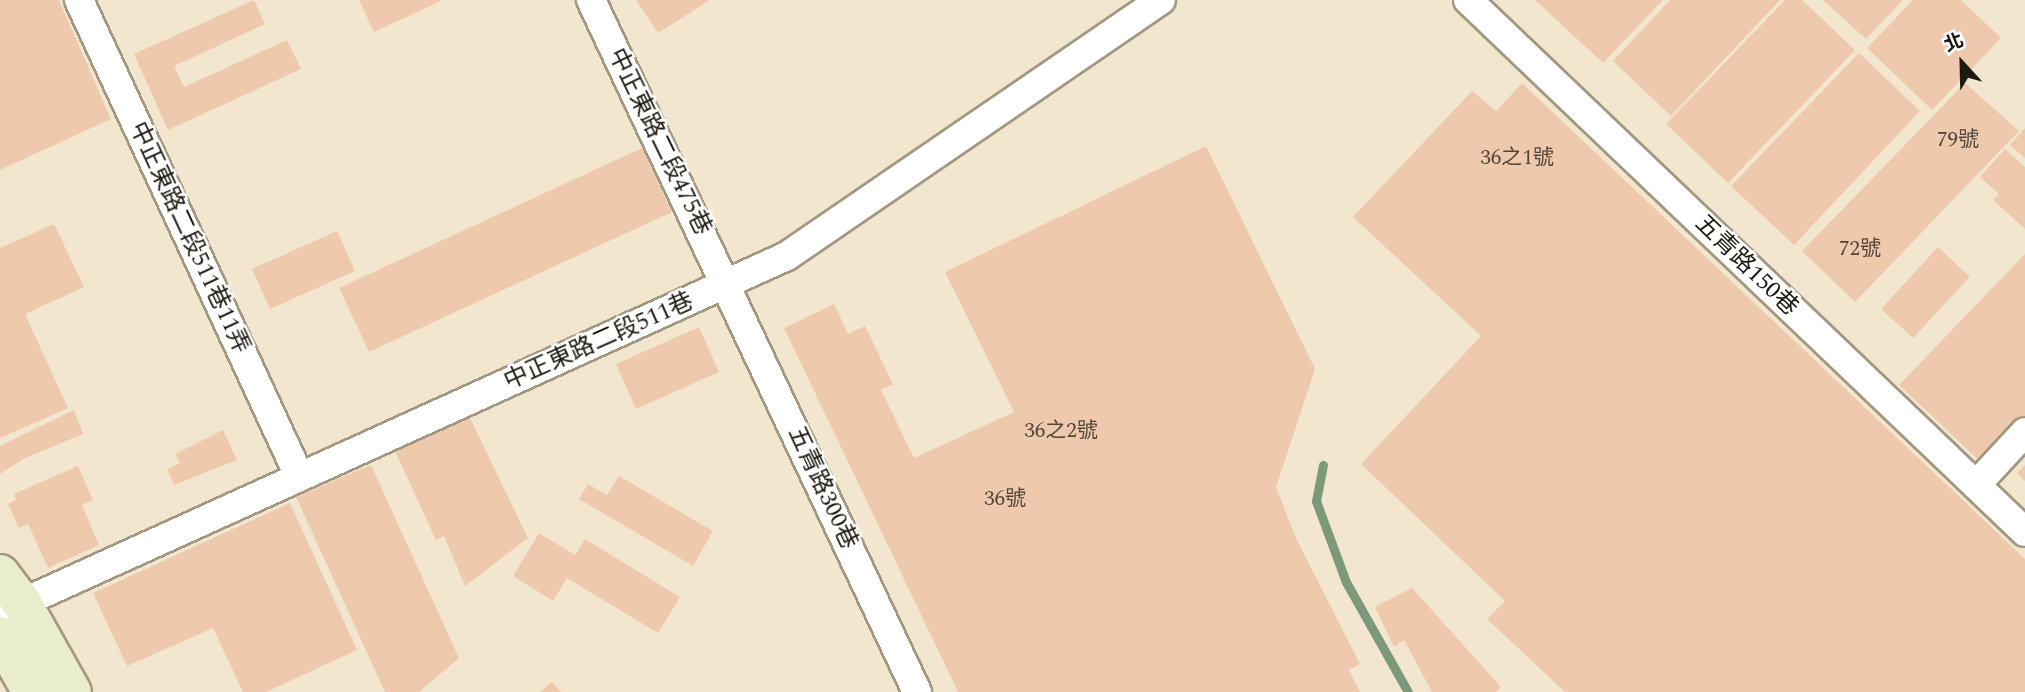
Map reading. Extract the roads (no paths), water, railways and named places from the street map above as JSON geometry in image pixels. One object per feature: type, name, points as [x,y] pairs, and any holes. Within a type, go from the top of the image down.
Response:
[{"type":"main road","points":[[7,598],[72,692]]},
{"type":"main road","points":[[0,636],[32,692]]},
{"type":"street","name":"中正東路二段511巷11弄","points":[[79,0],[299,476]]},
{"type":"street","name":"中正東路二段475巷","points":[[591,0],[727,285]]},
{"type":"street","name":"中正東路二段511巷","points":[[7,598],[299,476],[787,256],[1161,0]]},
{"type":"street","name":"五青路150巷","points":[[1468,0],[2025,532]]},
{"type":"street","name":"五青路300巷","points":[[727,285],[917,692]]},
{"type":"street","points":[[1976,485],[2025,432]]},
{"type":"waterway","points":[[1323,465],[1316,501],[1346,582],[1408,692]]}]
